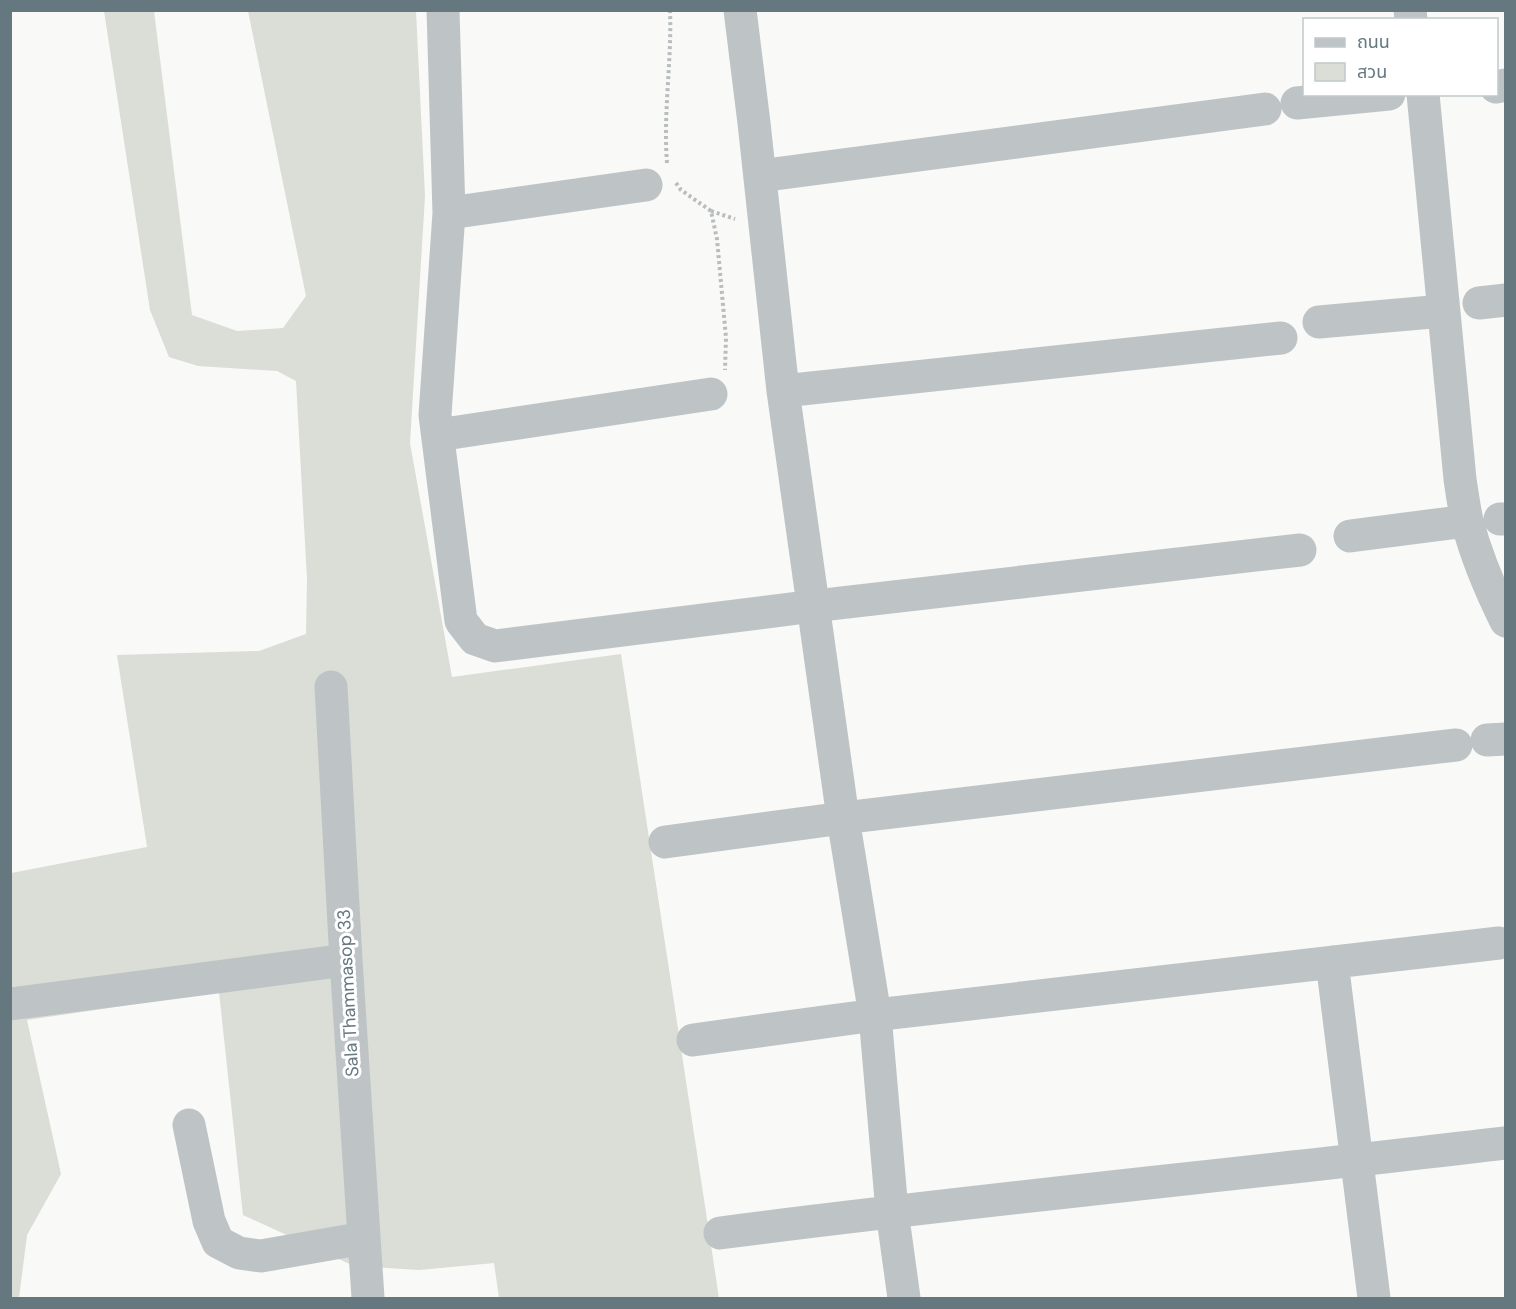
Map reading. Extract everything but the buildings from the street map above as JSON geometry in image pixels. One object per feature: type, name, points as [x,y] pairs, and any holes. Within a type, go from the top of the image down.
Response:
[{"type":"street","points":[[443,10],[450,213],[435,415],[461,621],[475,639],[495,646],[814,606],[1300,550]]},
{"type":"street","points":[[740,10],[783,391],[843,818],[875,1015],[892,1211],[904,1299]]},
{"type":"street","points":[[1297,103],[1369,96]]},
{"type":"street","points":[[1423,96],[1460,479],[1467,520],[1479,560],[1506,621]]},
{"type":"street","points":[[760,176],[1265,109]]},
{"type":"street","points":[[450,213],[662,177]]},
{"type":"street","points":[[1319,322],[1443,311]]},
{"type":"street","points":[[783,391],[1281,338]]},
{"type":"street","points":[[438,435],[711,394]]},
{"type":"street","points":[[1350,536],[1467,520]]},
{"type":"street","name":"Sala Thammasop 33","points":[[331,687],[368,1299]]},
{"type":"street","points":[[665,842],[843,818],[1483,741]]},
{"type":"street","points":[[693,1040],[875,1015],[1499,943]]},
{"type":"street","points":[[10,1004],[346,960]]},
{"type":"street","points":[[1332,962],[1374,1299]]},
{"type":"street","points":[[189,1125],[209,1221],[219,1242],[239,1253],[261,1256],[364,1238]]},
{"type":"street","points":[[720,1233],[892,1211],[1505,1143]]},
{"type":"path","points":[[670,10],[667,162],[662,177],[711,211],[717,239],[726,338],[726,369],[721,383],[711,394]]},
{"type":"green space","points":[[104,11],[154,11],[192,315],[237,331],[283,328],[306,296],[248,11],[416,11],[425,196],[410,443],[452,677],[621,654],[719,1298],[499,1298],[494,1263],[419,1270],[354,1266],[243,1215],[219,992],[27,1020],[61,1174],[27,1235],[19,1298],[11,1298],[11,873],[147,847],[117,655],[259,651],[306,634],[307,579],[296,381],[277,371],[198,366],[169,357],[150,310]]}]
